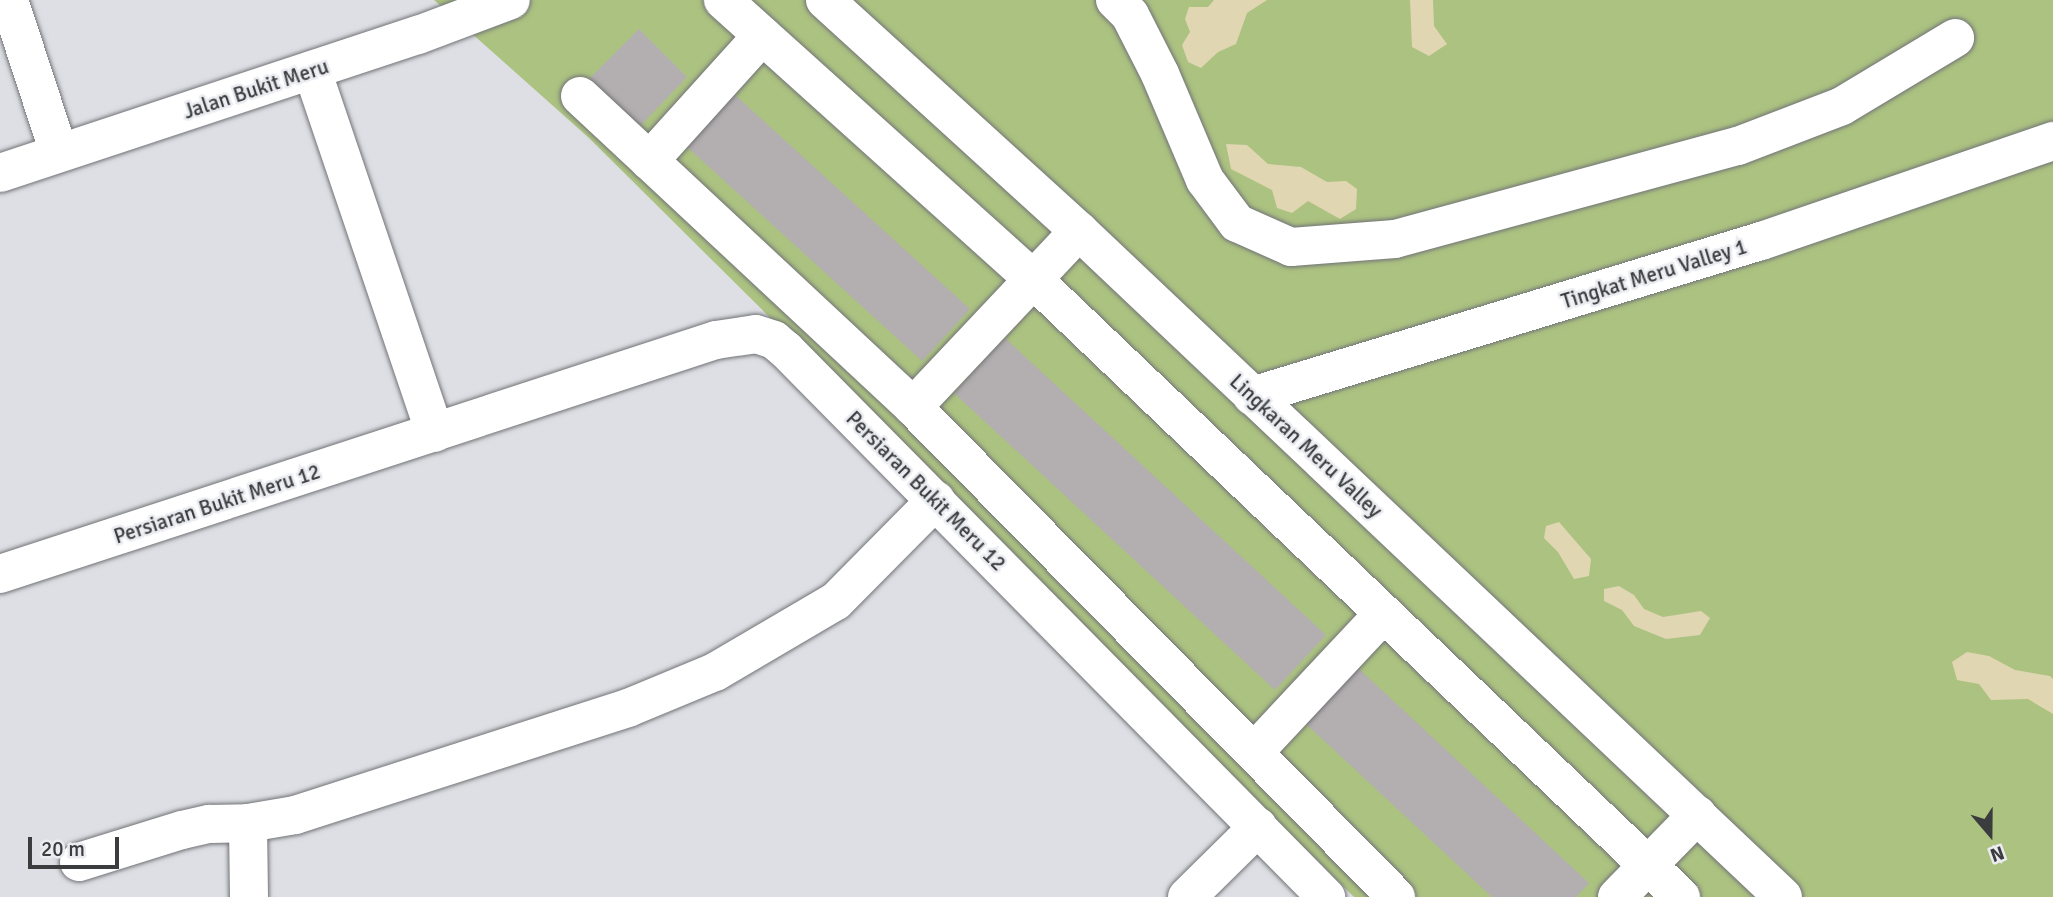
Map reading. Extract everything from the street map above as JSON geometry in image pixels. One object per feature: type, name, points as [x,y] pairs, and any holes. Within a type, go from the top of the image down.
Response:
[{"type":"street","points":[[9,0],[59,153]]},
{"type":"street","points":[[418,35],[449,0]]},
{"type":"street","name":"Jalan Bukit Meru","points":[[0,173],[418,35],[511,0]]},
{"type":"street","points":[[723,0],[1034,280],[1681,897]]},
{"type":"street","name":"Lingkaran Meru Valley","points":[[825,0],[1079,231],[1783,897]]},
{"type":"street","points":[[1115,0],[1130,15],[1160,74],[1205,180],[1237,223],[1291,247],[1395,239],[1738,146],[1842,106],[1955,38]]},
{"type":"street","points":[[649,161],[762,36]]},
{"type":"street","points":[[312,70],[435,433]]},
{"type":"street","points":[[580,96],[913,407],[1396,897]]},
{"type":"street","name":"Tingkat Meru Valley 1","points":[[1252,396],[1748,246],[2053,141]]},
{"type":"street","points":[[913,407],[1079,231]]},
{"type":"street","name":"Persiaran Bukit Meru 12","points":[[0,574],[716,340],[756,334],[774,340],[786,350],[1326,897]]},
{"type":"street","points":[[79,862],[182,830],[209,824],[271,821],[308,811],[628,708],[715,672],[836,601],[858,582],[936,500]]},
{"type":"street","points":[[1255,751],[1383,614]]},
{"type":"street","points":[[1617,897],[1697,815]]},
{"type":"street","points":[[248,823],[249,897]]},
{"type":"street","points":[[1187,897],[1258,827]]},
{"type":"green space","points":[[434,0],[2053,0],[2053,897],[1354,897],[588,137]]},
{"type":"sand","points":[[1214,0],[1267,0],[1247,13],[1236,44],[1218,52],[1201,68],[1188,62],[1182,45],[1190,32],[1185,19],[1189,7],[1208,7]]},
{"type":"sand","points":[[1410,0],[1433,0],[1434,26],[1447,44],[1429,56],[1412,47]]},
{"type":"sand","points":[[1226,144],[1247,145],[1268,164],[1301,167],[1327,182],[1346,181],[1357,189],[1356,209],[1340,219],[1308,201],[1292,213],[1277,208],[1272,190],[1231,169]]},
{"type":"sand","points":[[1559,522],[1591,559],[1589,576],[1574,579],[1558,552],[1544,538],[1546,526]]},
{"type":"sand","points":[[1619,586],[1634,595],[1644,609],[1663,617],[1701,611],[1710,618],[1700,635],[1666,639],[1634,626],[1622,610],[1604,601],[1604,589]]},
{"type":"sand","points":[[1967,652],[1989,656],[2015,670],[2050,676],[2053,679],[2053,714],[2028,699],[1991,700],[1979,684],[1957,680],[1952,662]]},
{"type":"building","points":[[639,29],[687,77],[640,126],[590,78]]},
{"type":"building","points":[[734,94],[970,309],[922,361],[686,146]]},
{"type":"building","points":[[1005,338],[1326,635],[1275,690],[954,393]]},
{"type":"building","points":[[1357,667],[1589,883],[1576,897],[1492,897],[1304,722]]}]
